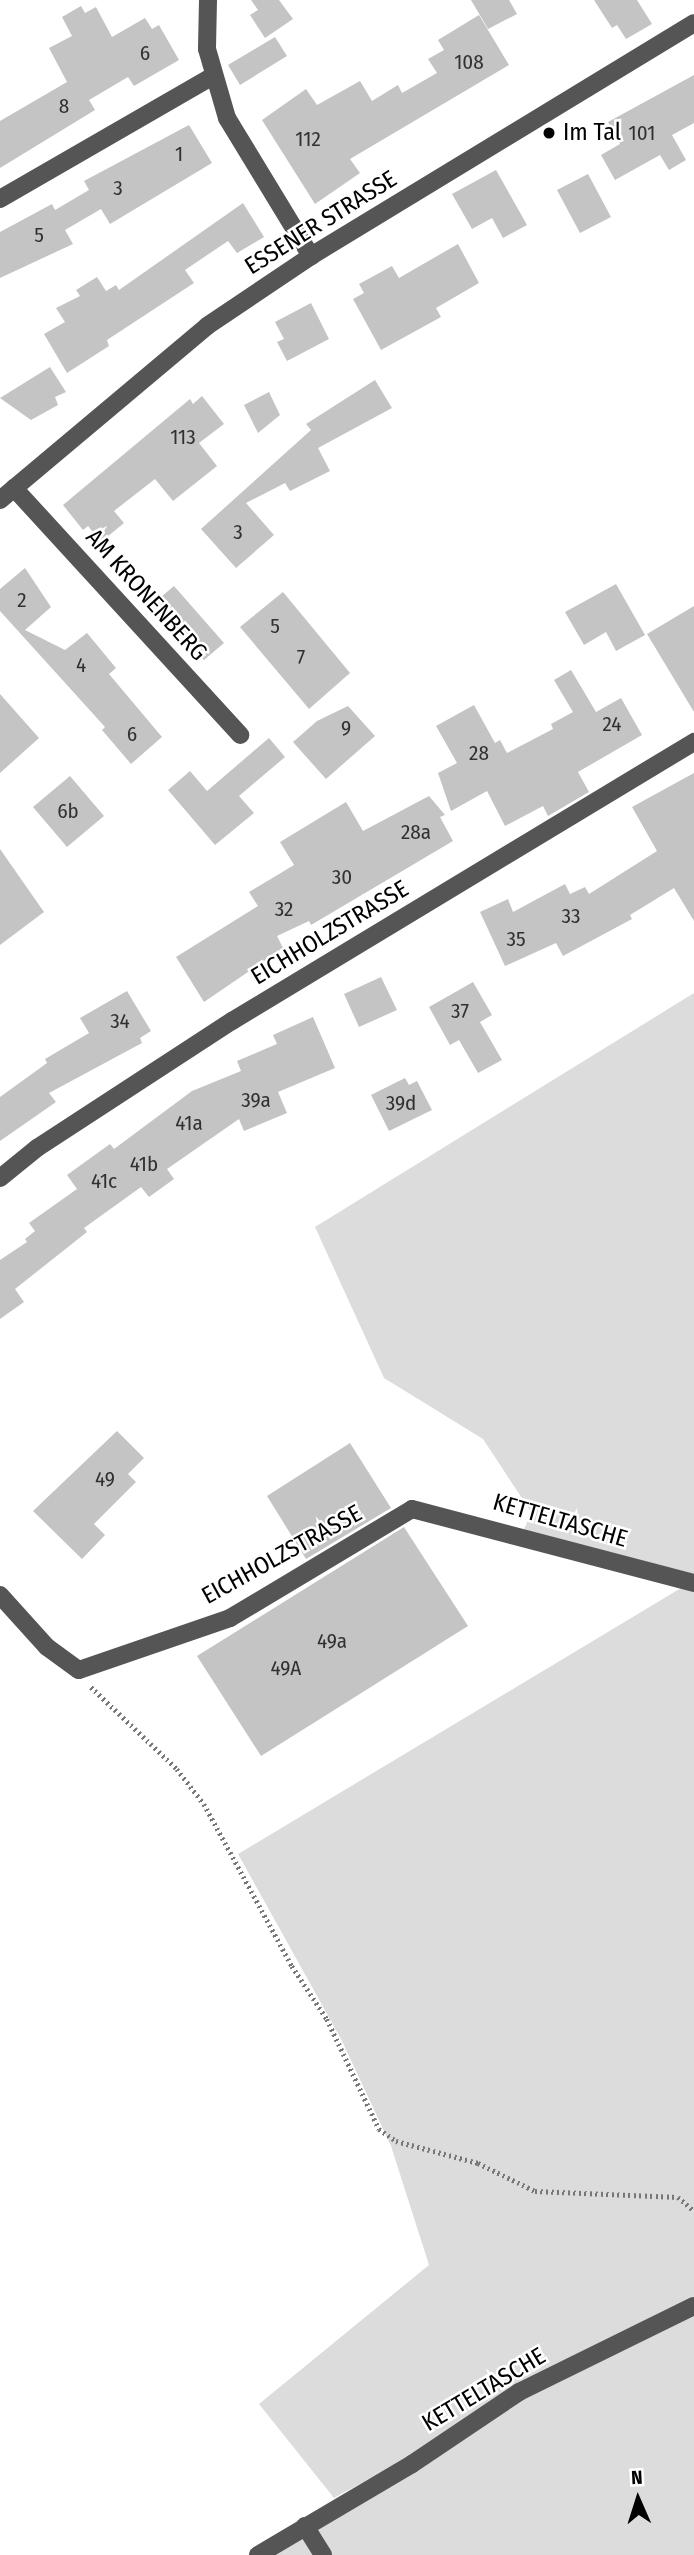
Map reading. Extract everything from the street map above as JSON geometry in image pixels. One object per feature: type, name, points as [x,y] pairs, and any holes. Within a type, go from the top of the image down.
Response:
[{"type":"street","points":[[208,0],[207,49],[233,128],[311,256]]},
{"type":"street","name":"ESSENER STRASSE","points":[[0,500],[198,334],[311,256],[694,23]]},
{"type":"street","points":[[0,199],[214,76]]},
{"type":"street","name":"AM KRONENBERG","points":[[14,488],[240,736]]},
{"type":"street","name":"EICHHOLZSTRASSE","points":[[0,1178],[37,1148],[232,1021],[694,743]]},
{"type":"street","name":"EICHHOLZSTRASSE","points":[[79,1671],[230,1618],[412,1509]]},
{"type":"street","name":"KETTELTASCHE","points":[[412,1509],[694,1583]]},
{"type":"street","points":[[0,1595],[47,1647],[79,1671]]},
{"type":"street","name":"KETTELTASCHE","points":[[258,2555],[412,2464],[519,2392],[694,2306]]},
{"type":"street","points":[[304,2526],[323,2555]]},
{"type":"path","points":[[79,1671],[118,1716],[177,1769],[210,1813],[292,1966],[327,2020],[379,2129],[396,2141],[478,2163],[535,2191],[678,2197],[694,2211]]},
{"type":"shaded area","points":[[694,993],[694,1574],[524,1530],[531,1512],[483,1439],[384,1378],[315,1227]]},
{"type":"shaded area","points":[[686,1585],[694,1588],[694,2301],[334,2498],[259,2404],[429,2265],[391,2146],[341,2039],[238,1854]]},
{"type":"shaded area","points":[[694,2309],[694,2555],[263,2555],[521,2397]]},
{"type":"building","points":[[251,0],[279,0],[293,19],[265,38],[250,15],[258,10]]},
{"type":"building","points":[[471,0],[509,0],[517,14],[488,29]]},
{"type":"building","points":[[594,0],[637,0],[652,24],[626,39],[617,25],[612,28]]},
{"type":"building","points":[[81,6],[85,13],[96,7],[112,37],[145,18],[152,29],[159,25],[179,60],[134,86],[128,77],[89,100],[95,110],[0,168],[0,121],[67,82],[49,48],[72,36],[62,17]]},
{"type":"building","points":[[479,15],[509,65],[350,159],[360,173],[315,204],[262,120],[306,89],[317,105],[360,81],[372,101],[398,85],[402,93],[437,73],[428,59],[444,50],[438,40]]},
{"type":"building","points":[[275,37],[287,56],[240,85],[228,65]]},
{"type":"building","points":[[694,75],[694,123],[672,135],[686,160],[669,170],[660,155],[615,180],[601,155],[620,144],[608,122]]},
{"type":"building","points":[[189,125],[212,163],[110,224],[101,209],[65,230],[73,244],[0,278],[0,232],[52,204],[55,210],[89,190],[84,181]]},
{"type":"building","points":[[496,170],[527,225],[503,238],[492,218],[472,229],[452,194]]},
{"type":"building","points":[[588,174],[611,217],[580,233],[557,190]]},
{"type":"building","points":[[243,203],[264,237],[237,253],[228,241],[185,270],[194,283],[107,340],[109,346],[67,373],[44,334],[65,322],[56,308],[80,296],[76,290],[97,277],[106,291],[116,285],[119,290]]},
{"type":"building","points":[[458,244],[479,283],[436,308],[441,317],[381,350],[353,299],[364,293],[359,284],[392,266],[399,278]]},
{"type":"building","points":[[311,303],[329,339],[287,361],[277,342],[284,339],[275,322]]},
{"type":"building","points":[[50,367],[66,392],[55,397],[58,405],[31,420],[0,398]]},
{"type":"building","points":[[375,380],[392,408],[318,448],[330,471],[290,491],[285,483],[246,503],[274,535],[236,568],[201,529],[311,430],[306,424]]},
{"type":"building","points":[[269,392],[280,415],[258,433],[244,405]]},
{"type":"building","points":[[202,396],[224,424],[199,443],[217,466],[173,501],[155,479],[114,511],[124,523],[101,542],[88,526],[83,530],[63,505],[190,399],[193,404]]},
{"type":"building","points":[[25,568],[51,607],[25,630],[65,650],[87,633],[116,668],[109,674],[162,737],[131,764],[102,730],[105,727],[0,611],[0,589]]},
{"type":"building","points":[[616,584],[645,635],[616,651],[606,632],[584,645],[565,612]]},
{"type":"building","points":[[174,586],[224,643],[204,660],[155,602]]},
{"type":"building","points":[[283,592],[350,673],[309,709],[240,627]]},
{"type":"building","points":[[694,606],[694,712],[647,634]]},
{"type":"building","points":[[571,670],[596,712],[621,698],[642,735],[578,772],[589,792],[548,816],[543,806],[505,826],[487,791],[451,811],[438,773],[457,763],[436,726],[474,705],[495,743],[500,740],[507,753],[553,729],[551,724],[573,712],[554,680]]},
{"type":"building","points":[[0,694],[39,738],[0,773]]},
{"type":"building","points":[[348,706],[375,736],[326,779],[293,742],[317,721]]},
{"type":"building","points":[[269,738],[285,757],[239,796],[254,813],[215,845],[168,790],[190,771],[207,791]]},
{"type":"building","points":[[694,773],[694,921],[674,888],[630,915],[632,919],[563,956],[556,943],[505,966],[480,912],[508,899],[513,912],[565,884],[570,894],[585,887],[589,894],[657,851],[632,807]]},
{"type":"building","points":[[70,776],[104,816],[67,847],[33,807]]},
{"type":"building","points":[[429,796],[445,815],[440,817],[453,841],[311,925],[309,921],[277,936],[283,948],[204,1002],[176,957],[258,906],[249,892],[294,865],[280,842],[346,802],[363,831]]},
{"type":"building","points":[[0,849],[44,912],[0,945]]},
{"type":"building","points":[[381,977],[397,1010],[359,1027],[344,994]]},
{"type":"building","points":[[473,982],[492,1015],[480,1022],[502,1060],[478,1073],[459,1040],[450,1045],[429,1007]]},
{"type":"building","points":[[127,991],[151,1031],[140,1038],[142,1043],[49,1093],[56,1102],[0,1141],[0,1097],[47,1063],[45,1059],[89,1033],[80,1018]]},
{"type":"building","points":[[313,1017],[335,1068],[278,1092],[287,1113],[244,1131],[239,1119],[167,1169],[174,1179],[149,1197],[141,1187],[84,1228],[87,1232],[15,1289],[24,1302],[0,1319],[0,1260],[27,1242],[25,1239],[35,1231],[29,1223],[77,1189],[67,1175],[110,1144],[114,1149],[192,1091],[241,1071],[237,1061],[277,1044],[273,1035]]},
{"type":"building","points":[[405,1078],[409,1085],[417,1081],[432,1110],[389,1131],[371,1095]]},
{"type":"building","points":[[117,1431],[144,1458],[128,1474],[136,1482],[94,1524],[105,1535],[82,1559],[33,1511]]},
{"type":"building","points":[[350,1443],[391,1508],[306,1559],[267,1496]]},
{"type":"building","points":[[404,1527],[468,1626],[261,1756],[197,1656]]},
{"type":"place","name":"Im Tal","points":[[549,133]]}]
